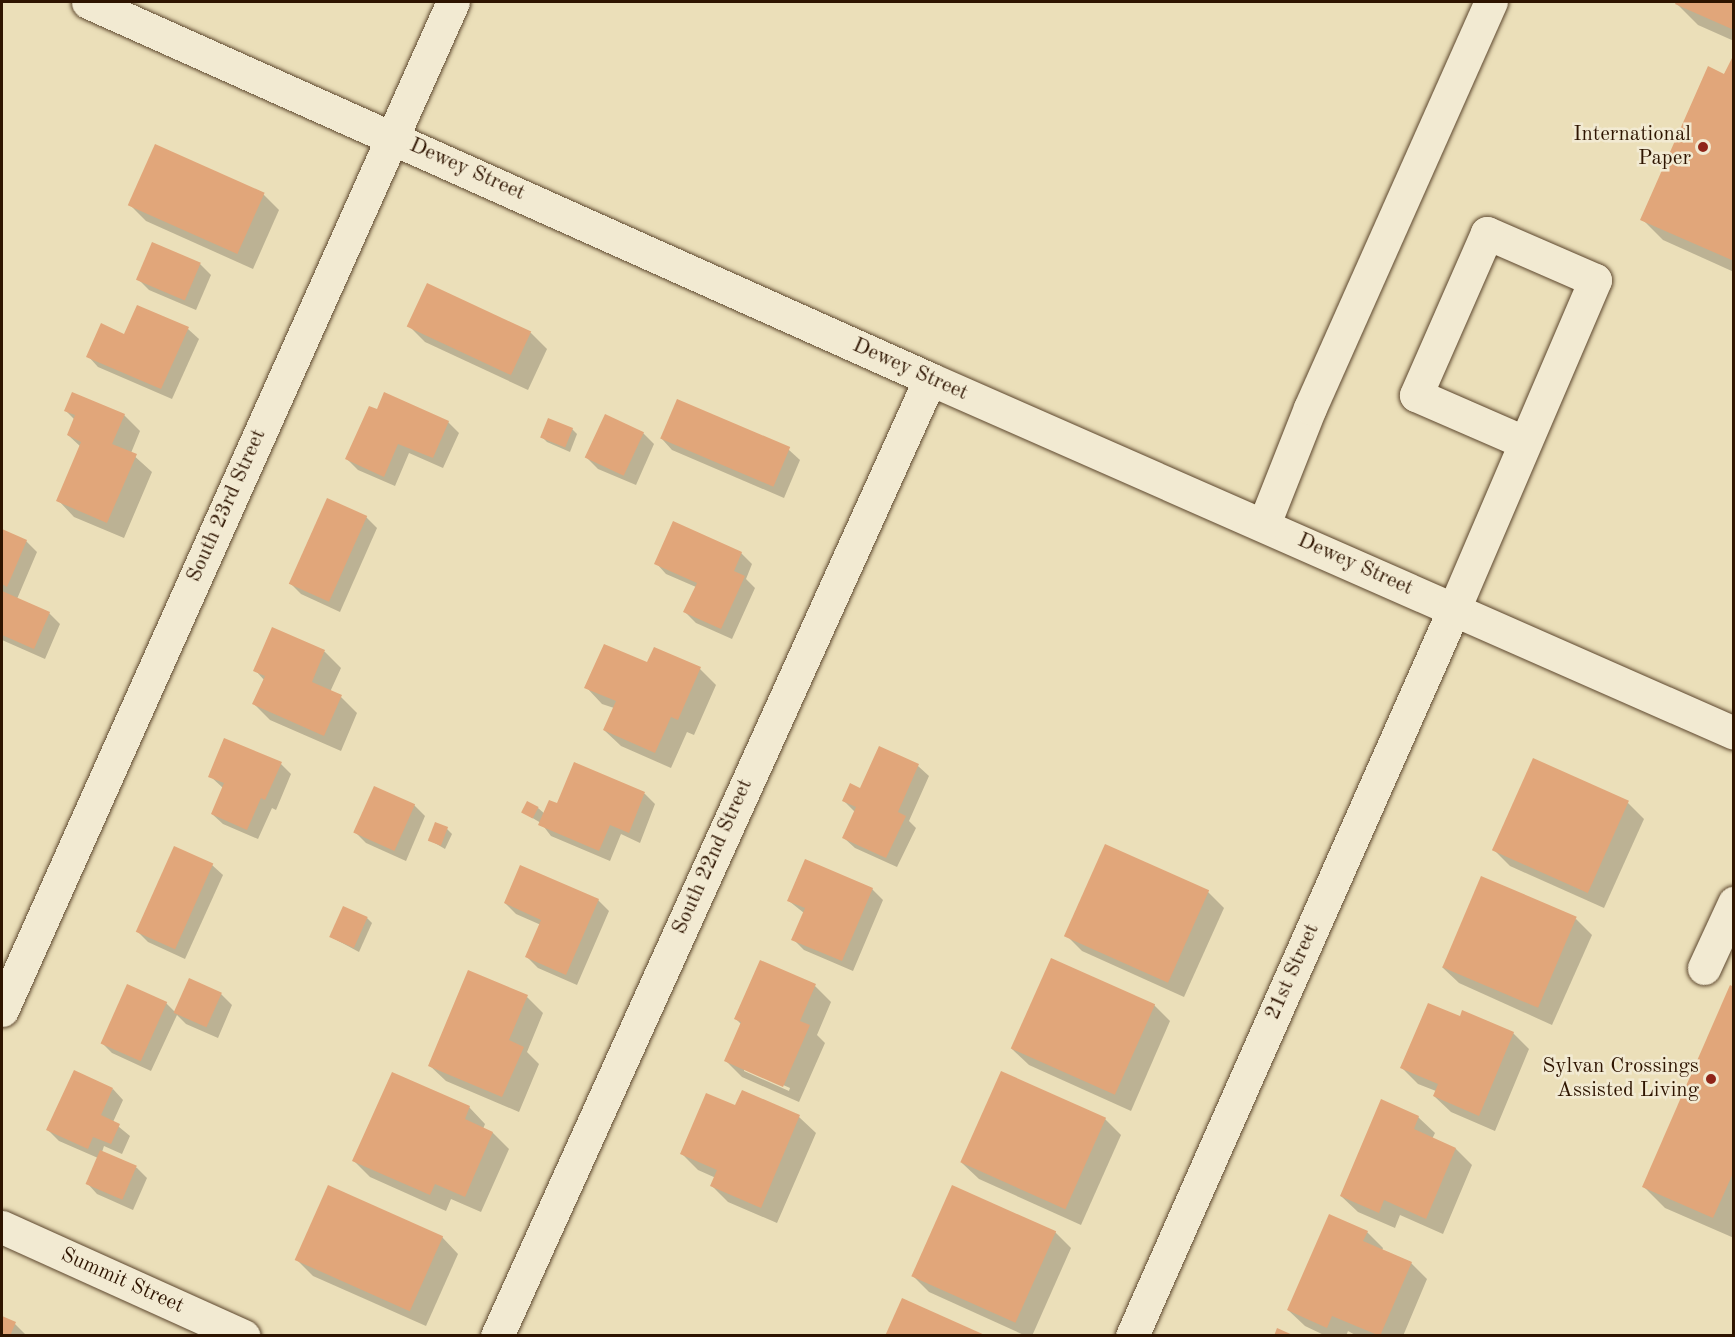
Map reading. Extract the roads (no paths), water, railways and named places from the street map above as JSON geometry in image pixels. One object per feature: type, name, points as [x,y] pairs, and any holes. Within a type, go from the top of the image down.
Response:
[{"type":"street","name":"Dewey Street","points":[[88,2],[930,379],[1264,524],[1734,733]]},
{"type":"street","name":"South 23rd Street","points":[[2,1010],[453,2]]},
{"type":"street","points":[[1264,524],[1310,408],[1491,2]]},
{"type":"street","name":"21st Street","points":[[1132,1335],[1454,609],[1595,280],[1487,233],[1416,395],[1524,442]]},
{"type":"street","name":"South 22nd Street","points":[[497,1335],[930,379]]},
{"type":"street","points":[[1704,968],[1734,903]]},
{"type":"street","name":"Summit Street","points":[[2,1227],[243,1335]]},
{"type":"place","name":"International Paper","points":[[1703,147]]},
{"type":"place","name":"Sylvan Crossings Assisted Living","points":[[1711,1079]]}]
